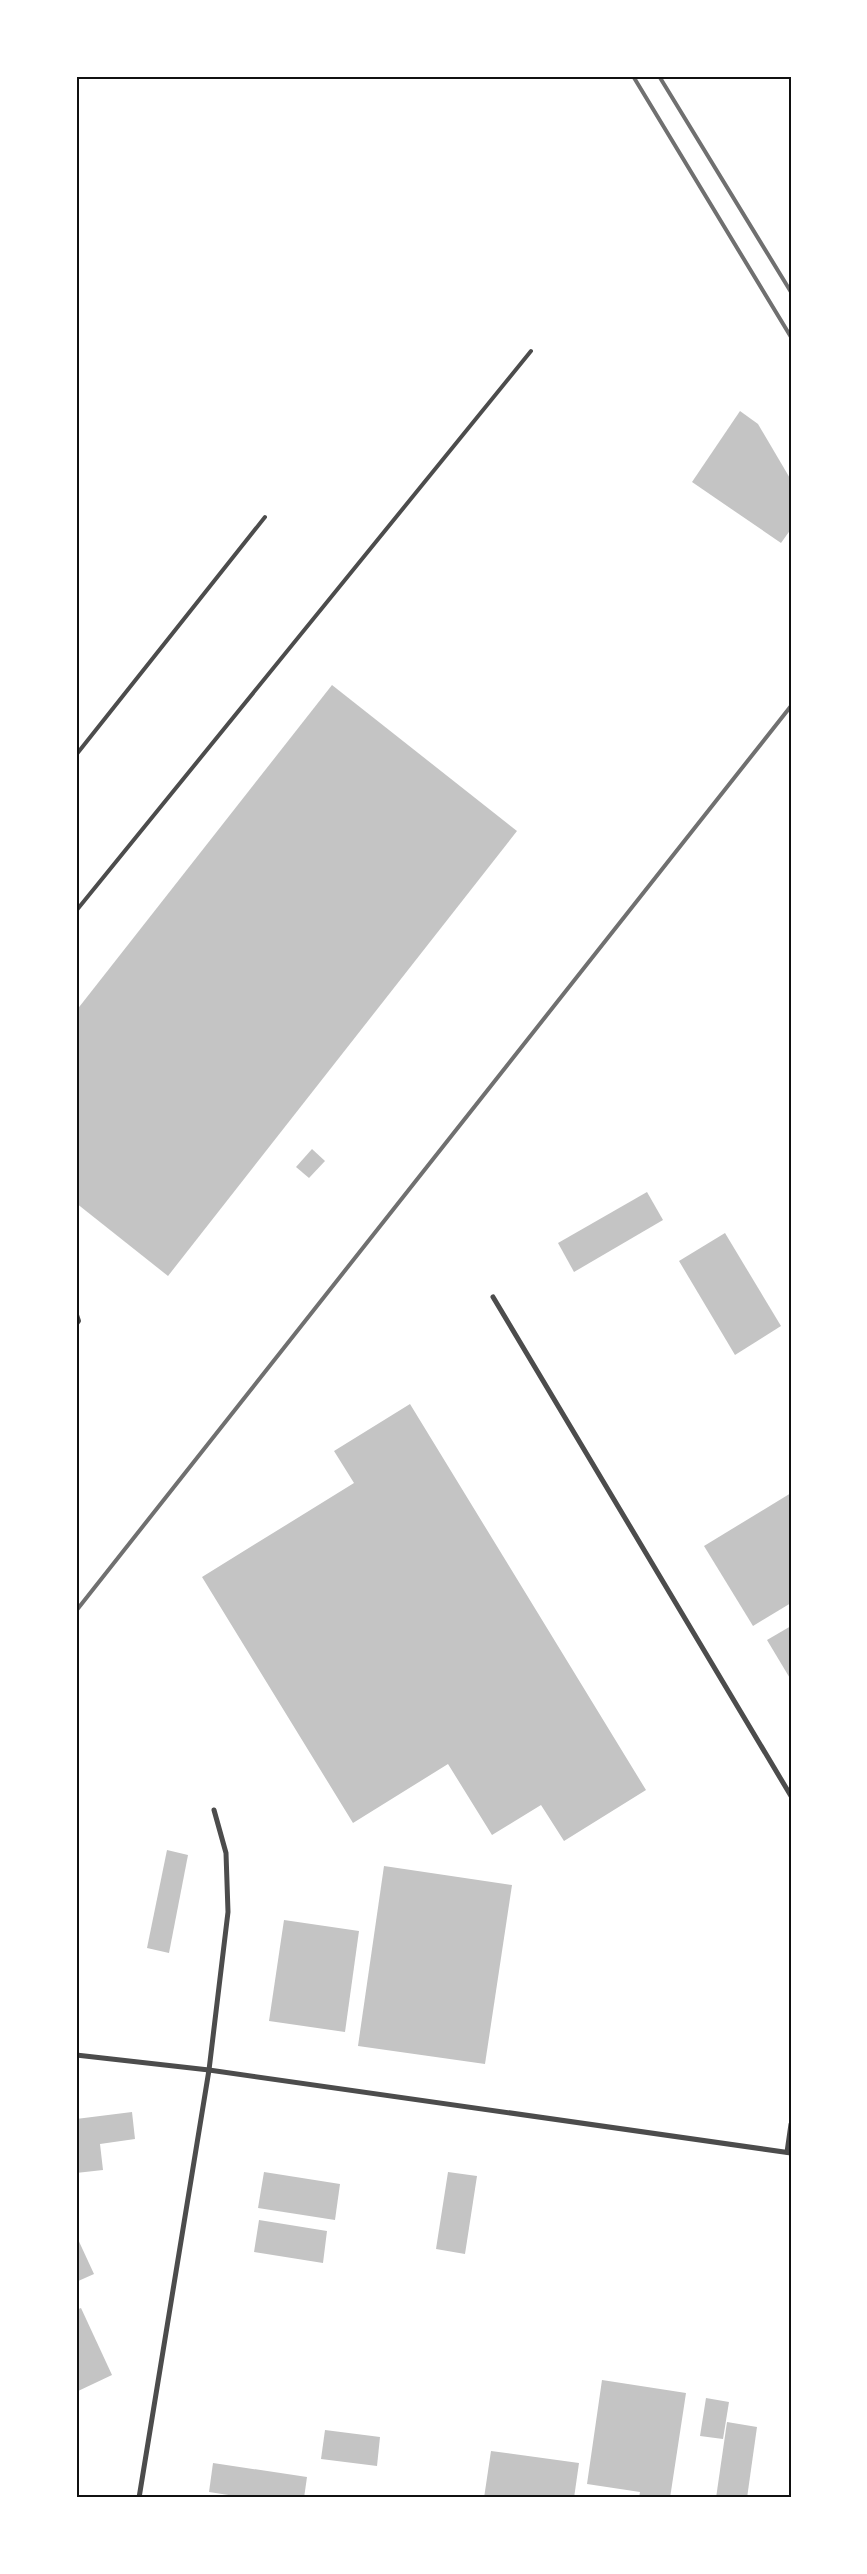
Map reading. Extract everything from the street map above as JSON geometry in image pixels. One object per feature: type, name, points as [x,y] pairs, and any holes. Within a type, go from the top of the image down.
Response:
[{"type":"street","points":[[493,1297],[791,1796]]},
{"type":"street","points":[[139,2498],[209,2070],[228,1912],[226,1854],[214,1810]]},
{"type":"street","points":[[76,2055],[209,2070],[789,2153],[791,2124]]},
{"type":"lane","points":[[76,912],[531,350]]},
{"type":"lane","points":[[76,755],[265,517]]},
{"type":"lane","points":[[76,1312],[79,1321],[76,1326]]},
{"type":"building","points":[[740,411],[758,424],[791,480],[791,529],[781,543],[692,482]]},
{"type":"building","points":[[332,685],[517,831],[168,1276],[76,1203],[76,1011]]},
{"type":"building","points":[[312,1149],[325,1161],[309,1178],[296,1167]]},
{"type":"building","points":[[647,1192],[663,1220],[574,1272],[558,1243]]},
{"type":"building","points":[[725,1233],[781,1326],[735,1355],[679,1261]]},
{"type":"building","points":[[410,1404],[646,1790],[564,1841],[541,1805],[492,1835],[448,1764],[353,1823],[202,1577],[354,1483],[334,1451]]},
{"type":"building","points":[[791,1493],[791,1603],[753,1626],[704,1546]]},
{"type":"building","points":[[791,1626],[791,1680],[767,1640]]},
{"type":"building","points":[[167,1850],[188,1855],[169,1953],[147,1948]]},
{"type":"building","points":[[384,1866],[512,1885],[485,2064],[358,2046]]},
{"type":"building","points":[[284,1920],[359,1931],[345,2032],[269,2021]]},
{"type":"building","points":[[132,2112],[135,2139],[100,2144],[103,2170],[76,2173],[76,2119]]},
{"type":"building","points":[[264,2172],[340,2184],[335,2220],[258,2208]]},
{"type":"building","points":[[448,2172],[477,2176],[465,2254],[436,2249]]},
{"type":"building","points":[[259,2220],[327,2231],[323,2263],[254,2252]]},
{"type":"building","points":[[76,2235],[94,2274],[76,2282]]},
{"type":"building","points":[[81,2308],[112,2375],[76,2392],[76,2310]]},
{"type":"building","points":[[602,2380],[686,2393],[670,2498],[639,2498],[640,2492],[587,2484]]},
{"type":"building","points":[[706,2398],[729,2402],[723,2439],[700,2436]]},
{"type":"building","points":[[727,2422],[757,2427],[747,2498],[716,2498]]},
{"type":"building","points":[[325,2430],[380,2437],[377,2466],[321,2459]]},
{"type":"building","points":[[491,2451],[579,2463],[574,2498],[484,2498]]},
{"type":"building","points":[[213,2463],[307,2477],[304,2498],[248,2498],[209,2492]]},
{"type":"railway","points":[[633,76],[791,337]]},
{"type":"railway","points":[[659,76],[791,292]]},
{"type":"railway","points":[[76,1611],[791,706]]}]
